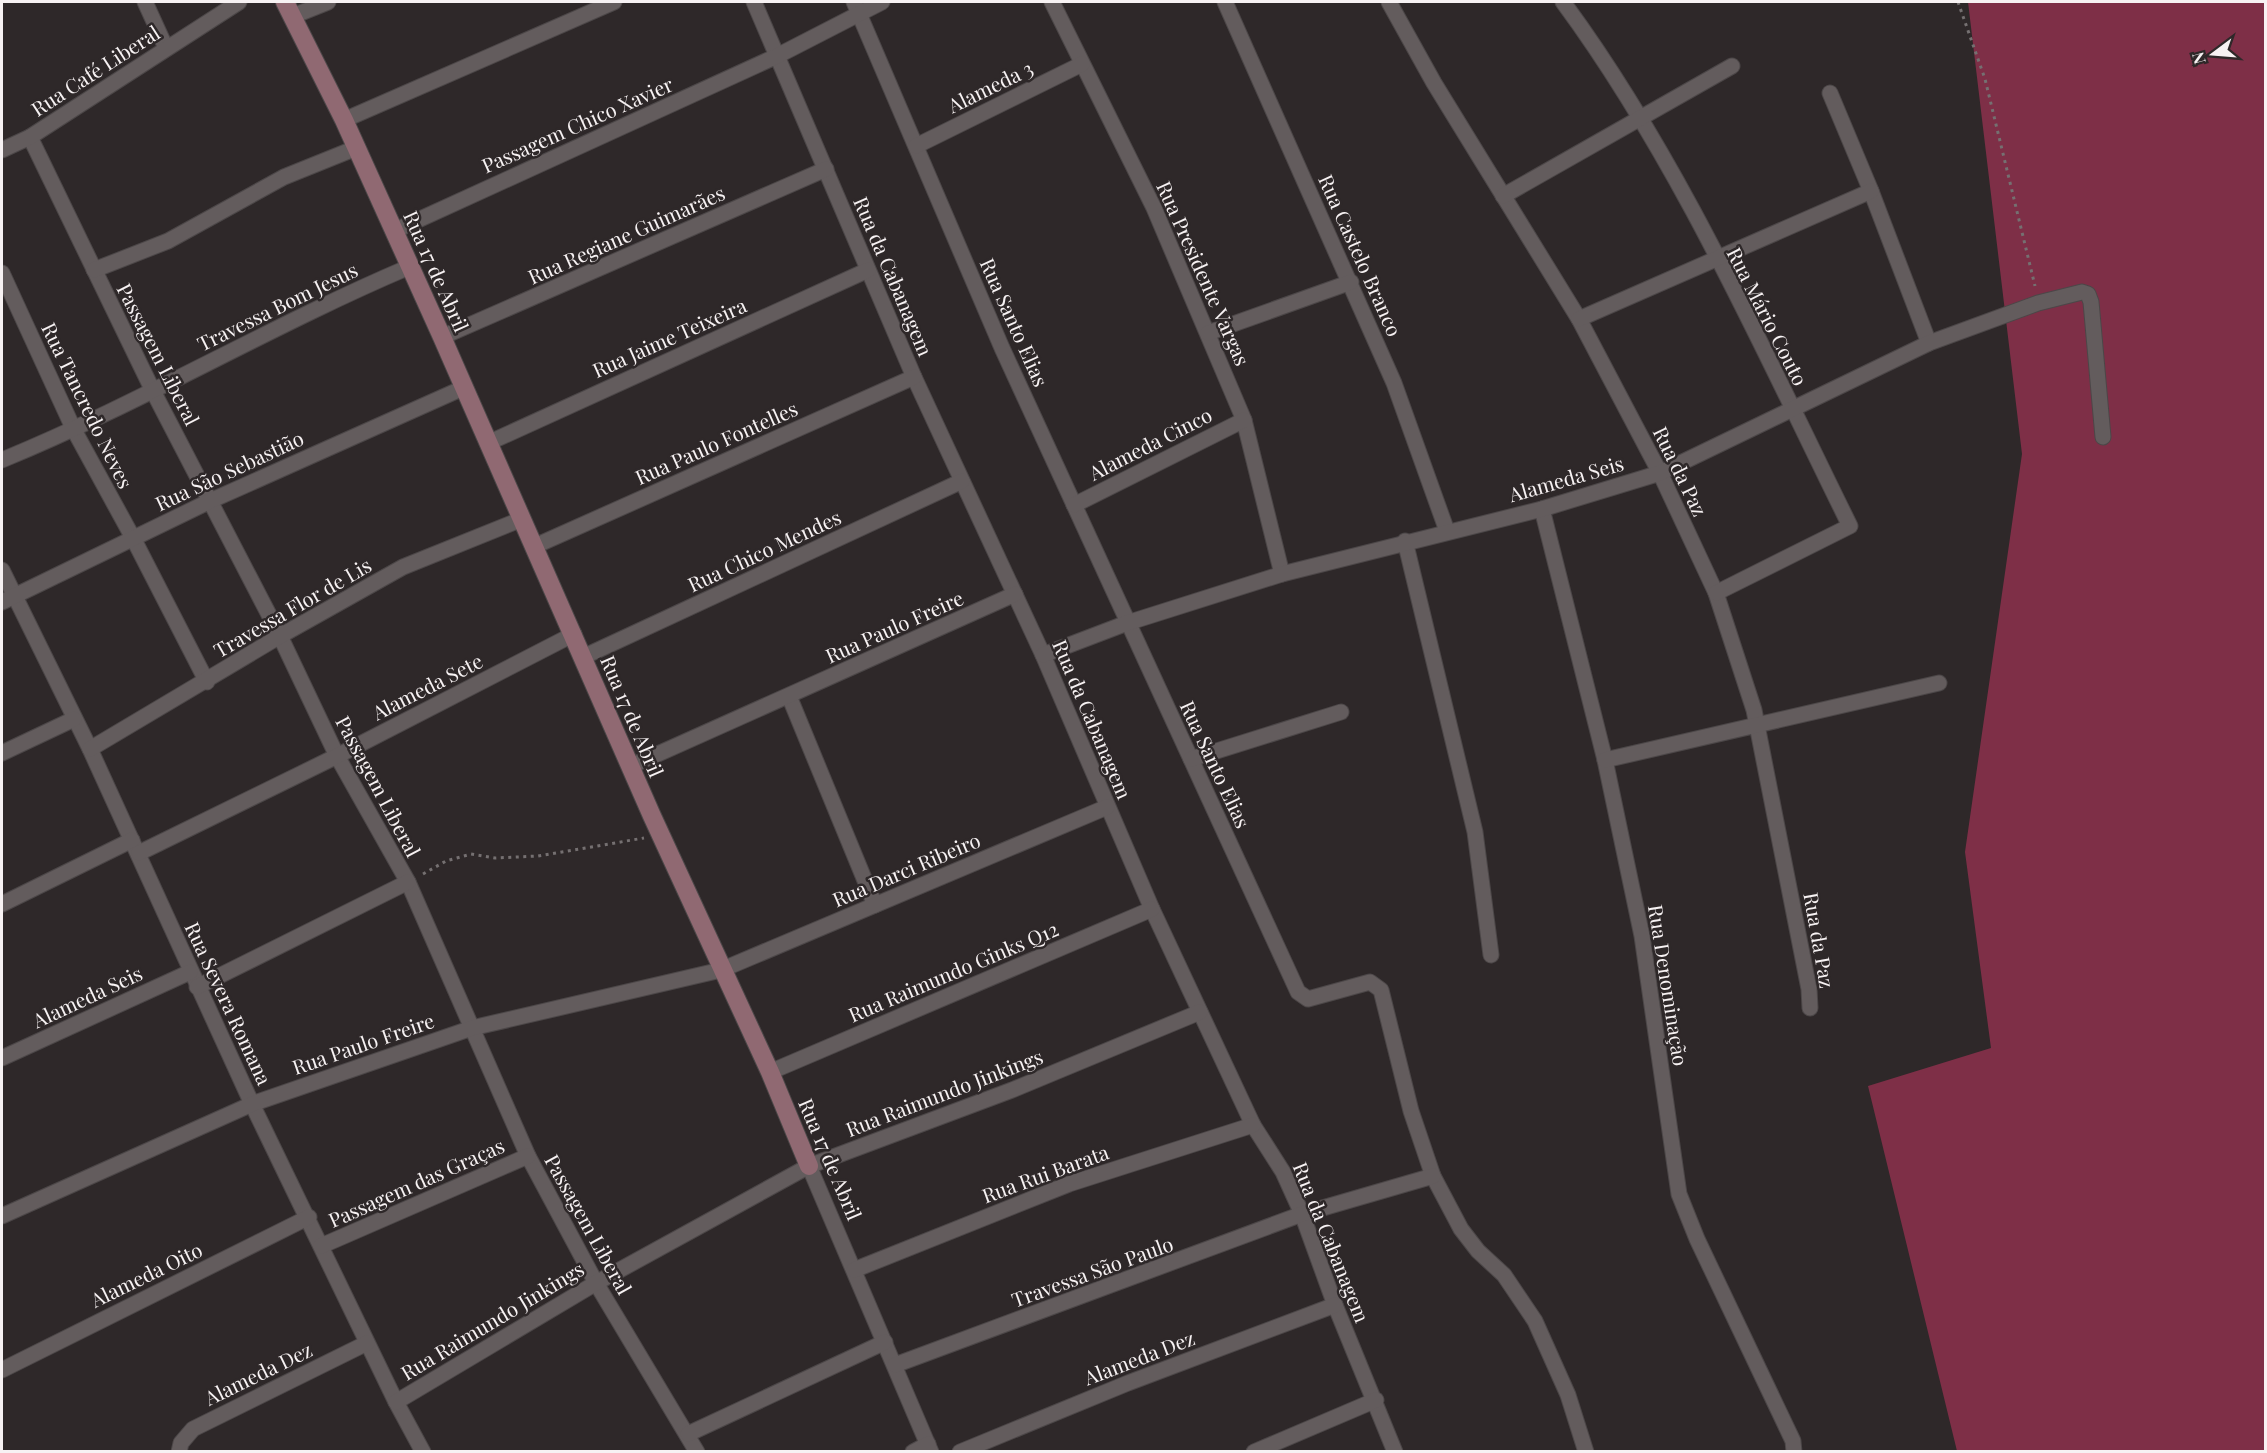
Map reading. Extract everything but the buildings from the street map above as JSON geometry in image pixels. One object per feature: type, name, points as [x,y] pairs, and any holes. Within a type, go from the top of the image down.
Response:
[{"type":"street","points":[[145,2],[166,48]]},
{"type":"street","name":"Rua Café Liberal","points":[[2,150],[30,137],[239,2]]},
{"type":"street","points":[[289,9],[328,2]]},
{"type":"street","points":[[344,120],[614,2]]},
{"type":"street","name":"Rua da Cabanagem","points":[[754,2],[914,377],[1043,655],[1152,909],[1253,1125],[1282,1172],[1302,1214],[1335,1305],[1376,1400],[1395,1452]]},
{"type":"street","name":"Passagem Chico Xavier","points":[[394,231],[777,56],[856,8],[882,2]]},
{"type":"street","name":"Rua Presidente Vargas","points":[[1052,2],[1154,208],[1244,420],[1282,574]]},
{"type":"street","name":"Rua Castelo Branco","points":[[1225,2],[1394,383],[1447,531]]},
{"type":"street","name":"Rua da Paz","points":[[1389,2],[1503,196],[1579,319],[1660,473],[1716,593],[1756,725],[1809,989],[1810,1008]]},
{"type":"street","name":"Rua Mário Couto","points":[[1563,2],[1595,45],[1640,120],[1717,259],[1850,526],[1716,593]]},
{"type":"street","name":"Rua Santo Elias","points":[[856,8],[1002,348],[1298,992],[1308,999],[1318,999],[1370,982],[1381,990],[1412,1111],[1433,1176],[1461,1229],[1478,1251],[1504,1275],[1535,1322],[1568,1395],[1586,1452]]},
{"type":"street","name":"Rua 17 de Abril","points":[[289,9],[344,120],[574,634],[661,836],[770,1072],[930,1448]]},
{"type":"street","name":"Alameda 3","points":[[916,146],[1082,64]]},
{"type":"street","points":[[1503,196],[1732,66]]},
{"type":"street","points":[[1830,93],[1871,190],[1929,343]]},
{"type":"street","name":"Passagem Liberal","points":[[30,137],[153,391],[280,636],[337,756],[408,882],[528,1156],[596,1283],[697,1452]]},
{"type":"street","points":[[94,270],[168,241],[284,177],[356,148]]},
{"type":"street","name":"Rua Regiane Guimarães","points":[[442,337],[826,169]]},
{"type":"street","points":[[1579,319],[1871,190]]},
{"type":"street","name":"Travessa Bom Jesus","points":[[2,460],[74,430],[352,291],[409,267]]},
{"type":"street","name":"Rua Jaime Teixeira","points":[[488,443],[868,270]]},
{"type":"street","name":"Rua Tancredo Neves","points":[[2,273],[74,430],[207,682]]},
{"type":"street","points":[[1208,333],[1351,282]]},
{"type":"street","name":"Alameda Seis","points":[[1043,655],[1127,623],[1282,574],[1406,541],[1542,509],[1660,473],[1929,343],[2038,303],[2082,292],[2088,294],[2091,302],[2103,437]]},
{"type":"street","name":"Rua Paulo Fontelles","points":[[535,546],[914,377]]},
{"type":"street","name":"Rua São Sebastião","points":[[8,599],[210,501],[463,388]]},
{"type":"street","name":"Alameda Cinco","points":[[1074,505],[1244,420]]},
{"type":"street","name":"Rua Chico Mendes","points":[[583,657],[962,481]]},
{"type":"street","name":"Rua Denominação","points":[[1542,509],[1605,760],[1642,936],[1679,1194],[1697,1239],[1793,1441],[1794,1452]]},
{"type":"street","name":"Travessa Flor de Lis","points":[[90,749],[207,682],[280,636],[402,567],[522,519]]},
{"type":"street","points":[[1406,541],[1475,832],[1491,956]]},
{"type":"street","name":"Rua Severa Romana","points":[[2,570],[8,599],[90,749],[196,987],[309,1217],[367,1343],[423,1452]]},
{"type":"street","name":"Rua Paulo Freire","points":[[631,766],[1015,594]]},
{"type":"street","name":"Alameda Sete","points":[[2,904],[337,756],[574,634]]},
{"type":"street","points":[[1605,760],[1939,683]]},
{"type":"street","points":[[789,696],[874,905]]},
{"type":"street","points":[[1191,759],[1341,712]]},
{"type":"street","points":[[2,753],[74,719]]},
{"type":"street","name":"Rua Darci Ribeiro","points":[[721,970],[1107,807]]},
{"type":"street","points":[[196,987],[408,882]]},
{"type":"street","name":"Rua Raimundo Ginks Q12","points":[[770,1072],[1152,909]]},
{"type":"street","name":"Rua Paulo Freire","points":[[2,1216],[252,1104],[472,1028],[721,970]]},
{"type":"street","name":"Alameda Seis","points":[[2,1058],[190,972]]},
{"type":"street","name":"Rua Raimundo Jinkings","points":[[396,1402],[596,1283],[809,1166],[1012,1090],[1200,1012]]},
{"type":"street","name":"Rua Rui Barata","points":[[854,1270],[1069,1184],[1253,1125]]},
{"type":"street","name":"Passagem das Graças","points":[[321,1246],[528,1156]]},
{"type":"street","name":"Travessa São Paulo","points":[[895,1365],[1302,1214],[1433,1176]]},
{"type":"street","name":"Alameda Oito","points":[[2,1370],[309,1217]]},
{"type":"street","name":"Alameda Dez","points":[[960,1452],[1128,1383],[1335,1305]]},
{"type":"street","points":[[688,1434],[885,1342]]},
{"type":"street","name":"Alameda Dez","points":[[179,1452],[181,1443],[193,1428],[367,1343]]},
{"type":"street","points":[[1254,1452],[1376,1400]]},
{"type":"street","points":[[913,1452],[930,1448]]},
{"type":"path","points":[[1958,2],[1985,79],[2038,303]]},
{"type":"path","points":[[408,882],[446,861],[471,854],[495,858],[538,856],[661,836]]},
{"type":"shaded area","points":[[1968,2],[2265,2],[2265,1451],[1957,1451],[1868,1086],[1991,1048],[1965,852],[2022,454]]}]
